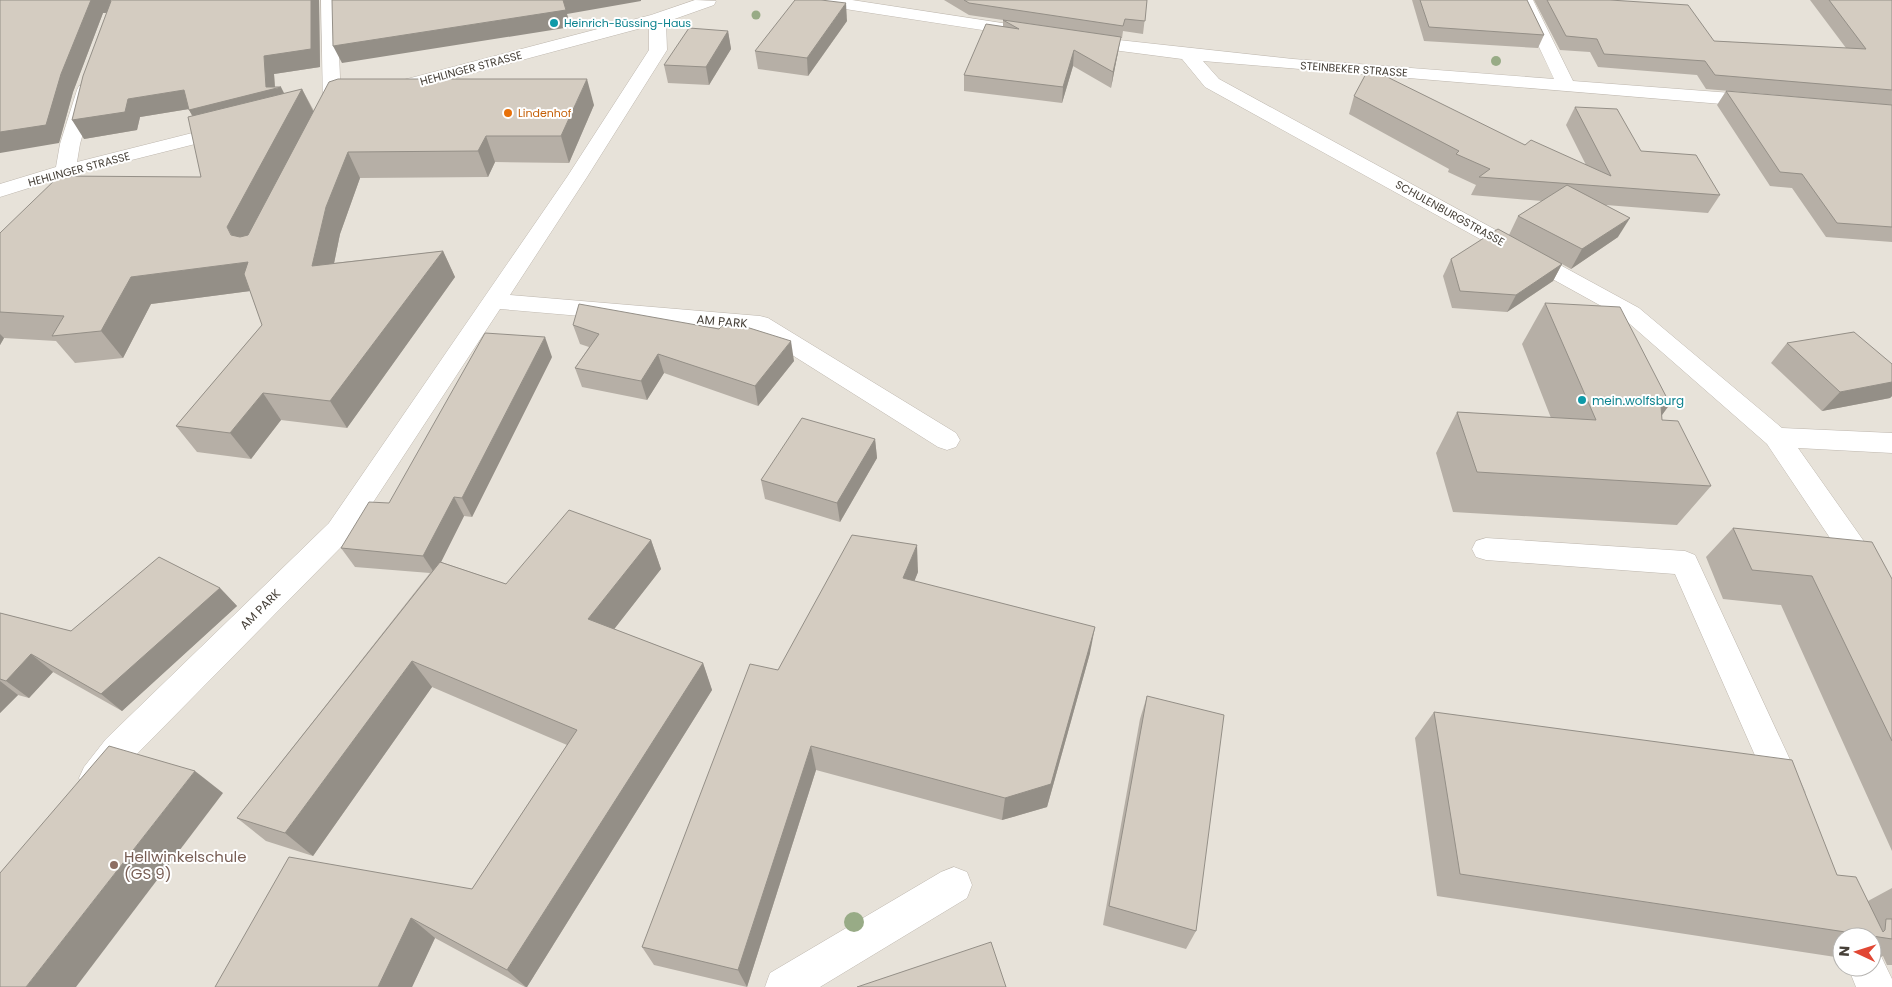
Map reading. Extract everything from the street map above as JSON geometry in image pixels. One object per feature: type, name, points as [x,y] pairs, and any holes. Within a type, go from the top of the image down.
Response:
[{"type":"street","points":[[315,137],[332,104],[328,0]]},
{"type":"street","name":"HEHLINGER STRASSE","points":[[370,94],[657,19],[709,0]]},
{"type":"street","points":[[819,0],[1035,34]]},
{"type":"street","points":[[1525,0],[1566,85]]},
{"type":"street","name":"AM PARK","points":[[81,796],[118,750],[339,531],[577,177],[658,50],[657,19]]},
{"type":"street","name":"STEINBEKER STRASSE","points":[[1064,38],[1188,54],[1774,103]]},
{"type":"street","name":"SCHULENBURGSTRASSE","points":[[1188,54],[1212,83],[1632,313],[1776,437],[1892,605]]},
{"type":"street","points":[[66,171],[70,144],[91,72]]},
{"type":"street","name":"HEHLINGER STRASSE","points":[[0,191],[66,171],[247,125]]},
{"type":"street","name":"AM PARK","points":[[494,301],[760,324],[947,440]]},
{"type":"street","points":[[1776,437],[1892,443]]},
{"type":"street","points":[[1486,549],[1685,563],[1801,821]]},
{"type":"street","points":[[784,987],[954,885]]},
{"type":"shaded area","points":[[0,0],[1892,0],[1892,987],[0,987]]},
{"type":"building","points":[[0,0],[91,0],[61,74],[46,125],[0,132]]},
{"type":"building","points":[[110,0],[311,0],[311,49],[264,56],[266,87],[281,87],[189,110],[184,90],[128,99],[125,112],[72,120],[83,76]]},
{"type":"building","points":[[332,0],[563,0],[566,10],[333,46]]},
{"type":"building","points":[[795,0],[821,0],[846,3],[807,58],[755,51]]},
{"type":"building","points":[[964,0],[1147,0],[1145,21],[1125,19],[1123,26],[969,3]]},
{"type":"building","points":[[1420,0],[1527,0],[1544,35],[1429,27]]},
{"type":"building","points":[[1547,0],[1610,0],[1688,5],[1714,41],[1866,49],[1829,0],[1892,0],[1892,90],[1715,75],[1705,61],[1604,54],[1597,39],[1566,36]]},
{"type":"building","points":[[1003,20],[1121,37],[1113,72],[1074,50],[1063,87],[964,75],[986,24],[1019,29]]},
{"type":"building","points":[[689,28],[728,31],[706,67],[664,65]]},
{"type":"building","points":[[1369,68],[1525,145],[1531,140],[1611,176],[1575,107],[1617,109],[1641,151],[1696,155],[1720,195],[1479,177],[1490,169],[1456,154],[1459,151],[1354,96]]},
{"type":"building","points":[[338,79],[587,79],[561,136],[486,136],[478,151],[348,152],[326,207],[312,266],[443,251],[330,401],[263,393],[230,433],[176,426],[262,325],[244,274],[248,262],[131,277],[101,331],[52,336],[64,316],[0,312],[0,233],[59,176],[201,177],[188,117],[302,89],[227,227],[231,235],[240,237],[248,235],[329,82]]},
{"type":"building","points":[[1726,91],[1892,105],[1892,227],[1837,223],[1802,174],[1780,172]]},
{"type":"building","points":[[1567,185],[1630,218],[1582,249],[1518,216]]},
{"type":"building","points":[[1498,229],[1562,264],[1516,295],[1460,291],[1451,259]]},
{"type":"building","points":[[1545,303],[1620,307],[1670,404],[1661,406],[1662,420],[1678,421],[1711,486],[1477,472],[1457,412],[1596,420]]},
{"type":"building","points":[[579,304],[719,329],[727,321],[791,341],[755,386],[658,354],[641,381],[575,368],[599,334],[573,325]]},
{"type":"building","points":[[1854,332],[1892,364],[1892,382],[1840,392],[1787,343]]},
{"type":"building","points":[[485,333],[545,337],[462,498],[454,497],[423,556],[341,548],[369,502],[389,503]]},
{"type":"building","points":[[802,418],[875,439],[837,503],[761,480]]},
{"type":"building","points":[[569,510],[651,540],[588,619],[703,663],[507,970],[411,918],[378,987],[215,987],[289,857],[472,889],[577,730],[412,661],[285,833],[237,818],[440,562],[506,584]]},
{"type":"building","points":[[1733,528],[1872,542],[1892,579],[1892,741],[1812,576],[1752,570]]},
{"type":"building","points":[[852,535],[917,545],[903,578],[1095,627],[1051,784],[1005,798],[811,746],[738,970],[642,947],[750,664],[778,670]]},
{"type":"building","points":[[159,557],[220,588],[101,694],[31,654],[6,681],[0,679],[0,613],[71,631]]},
{"type":"building","points":[[1147,696],[1224,715],[1196,931],[1109,906]]},
{"type":"building","points":[[1434,712],[1792,760],[1837,875],[1856,877],[1881,927],[1832,927],[1832,930],[1460,874]]},
{"type":"building","points":[[109,746],[195,771],[26,987],[0,987],[0,873]]},
{"type":"building","points":[[1886,919],[1892,919],[1892,939],[1882,937],[1882,930],[1883,932],[1885,930]]},
{"type":"building","points":[[991,942],[1006,987],[857,987]]},
{"type":"place","name":"Heinrich-Büssing-Haus","points":[[554,23]]},
{"type":"place","name":"Lindenhof","points":[[508,113]]},
{"type":"place","name":"mein.wolfsburg","points":[[1582,400]]},
{"type":"place","name":"Hellwinkelschule (GS 9)","points":[[114,865]]}]
